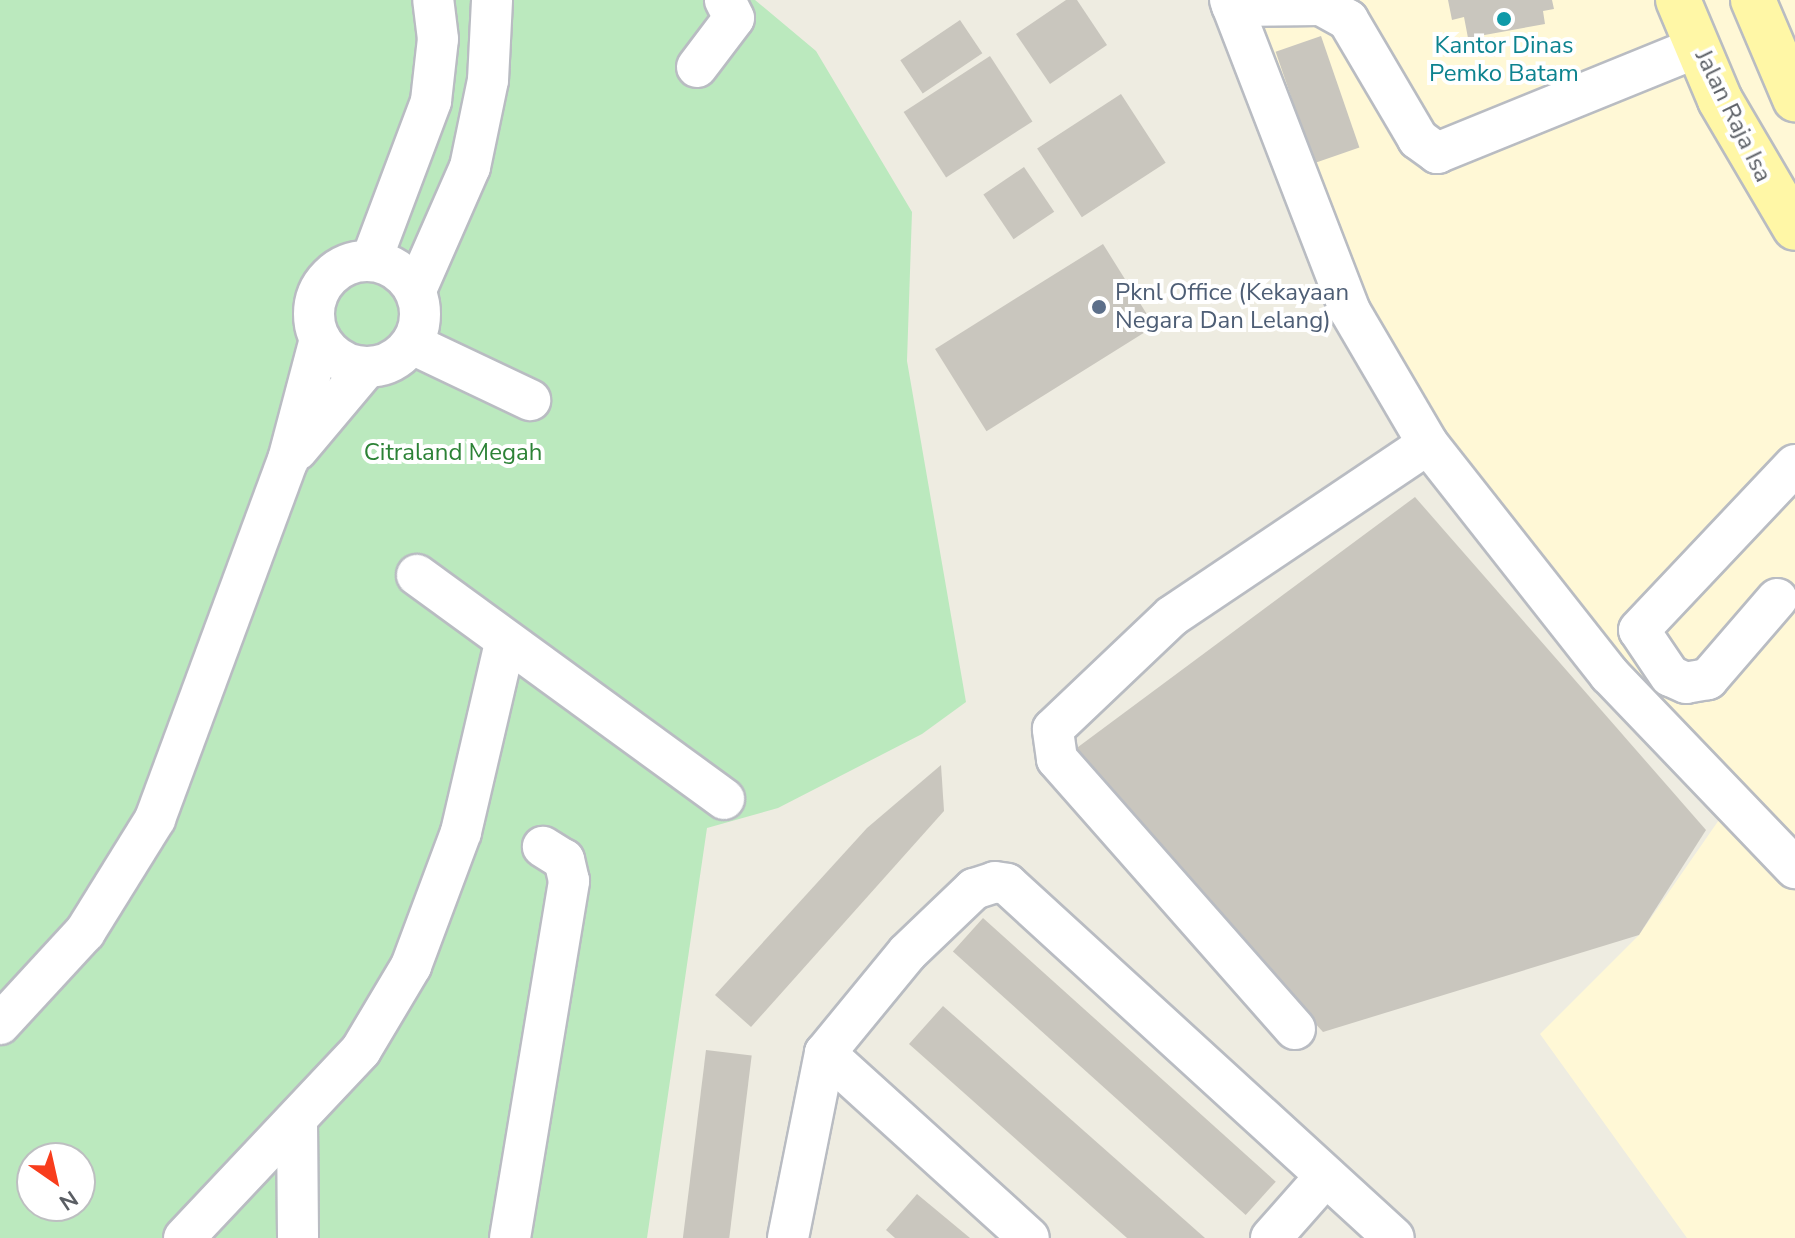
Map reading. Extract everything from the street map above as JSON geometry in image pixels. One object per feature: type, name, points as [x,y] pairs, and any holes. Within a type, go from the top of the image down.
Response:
[{"type":"main road","name":"Jalan Raja Isa","points":[[1678,0],[1698,47],[1795,228]]},
{"type":"main road","points":[[1753,0],[1785,43],[1795,99]]},
{"type":"street","points":[[371,261],[431,101],[438,39],[433,0]]},
{"type":"street","points":[[416,290],[470,167],[488,80],[492,0]]},
{"type":"street","points":[[697,67],[734,18],[725,0]]},
{"type":"street","points":[[1698,47],[1437,153],[1418,139],[1348,20],[1321,5],[1231,3],[1350,311],[1428,444],[1609,674],[1795,868]]},
{"type":"street","points":[[288,460],[366,368],[400,357],[412,344],[421,308],[416,290],[390,265],[371,261],[336,270],[323,284],[314,315],[320,339],[335,358],[366,368]]},
{"type":"street","points":[[0,1024],[85,932],[155,819],[288,460],[320,339]]},
{"type":"street","points":[[412,344],[530,400]]},
{"type":"street","points":[[1295,1029],[1057,759],[1053,729],[1172,616],[1428,444]]},
{"type":"street","points":[[1777,599],[1708,679],[1670,676],[1639,630],[1795,465]]},
{"type":"street","points":[[417,575],[505,643],[724,799]]},
{"type":"street","points":[[184,1238],[361,1050],[411,966],[461,832],[505,643]]},
{"type":"street","points":[[510,1238],[569,881],[564,860],[543,847]]},
{"type":"street","points":[[788,1238],[825,1053],[907,953],[974,889],[1007,884],[1324,1178],[1394,1238]]},
{"type":"street","points":[[825,1053],[1029,1238]]},
{"type":"street","points":[[297,1121],[298,1238]]},
{"type":"street","points":[[1271,1238],[1324,1178]]},
{"type":"shaded area","points":[[1230,0],[1795,0],[1795,1238],[1687,1238],[1540,1034],[1639,935],[1730,804],[1428,444]]},
{"type":"green space","name":"Citraland Megah","points":[[0,0],[755,0],[816,51],[912,212],[907,361],[966,702],[922,734],[778,808],[707,828],[647,1238],[0,1238]]},
{"type":"building","points":[[1066,0],[1077,0],[1107,45],[1050,84],[1016,34]]},
{"type":"building","name":"Kantor Dinas Pemko Batam","points":[[1448,0],[1552,0],[1554,9],[1543,11],[1545,24],[1468,38],[1464,17],[1452,20]]},
{"type":"building","points":[[960,20],[982,53],[923,93],[900,60]]},
{"type":"building","points":[[1321,36],[1359,148],[1314,163],[1276,52]]},
{"type":"building","points":[[990,56],[1032,121],[946,178],[904,112]]},
{"type":"building","points":[[1121,94],[1166,163],[1082,217],[1037,148]]},
{"type":"building","points":[[1024,167],[1054,212],[1014,239],[983,194]]},
{"type":"building","name":"Pknl Office (Kekayaan Negara Dan Lelang)","points":[[1103,244],[1154,326],[986,431],[935,349]]},
{"type":"building","points":[[1415,497],[1706,830],[1639,935],[1323,1032],[1070,753]]},
{"type":"building","points":[[941,765],[944,811],[751,1027],[715,995],[867,828]]},
{"type":"building","points":[[983,918],[1276,1182],[1246,1215],[953,951]]},
{"type":"building","points":[[943,1006],[1205,1238],[1127,1238],[909,1044]]},
{"type":"building","points":[[706,1050],[752,1056],[729,1238],[683,1238]]},
{"type":"building","points":[[917,1194],[970,1238],[895,1238],[886,1230]]},
{"type":"place","name":"Kantor Dinas Pemko Batam","points":[[1504,19]]},
{"type":"place","name":"Pknl Office (Kekayaan Negara Dan Lelang)","points":[[1099,307]]}]
